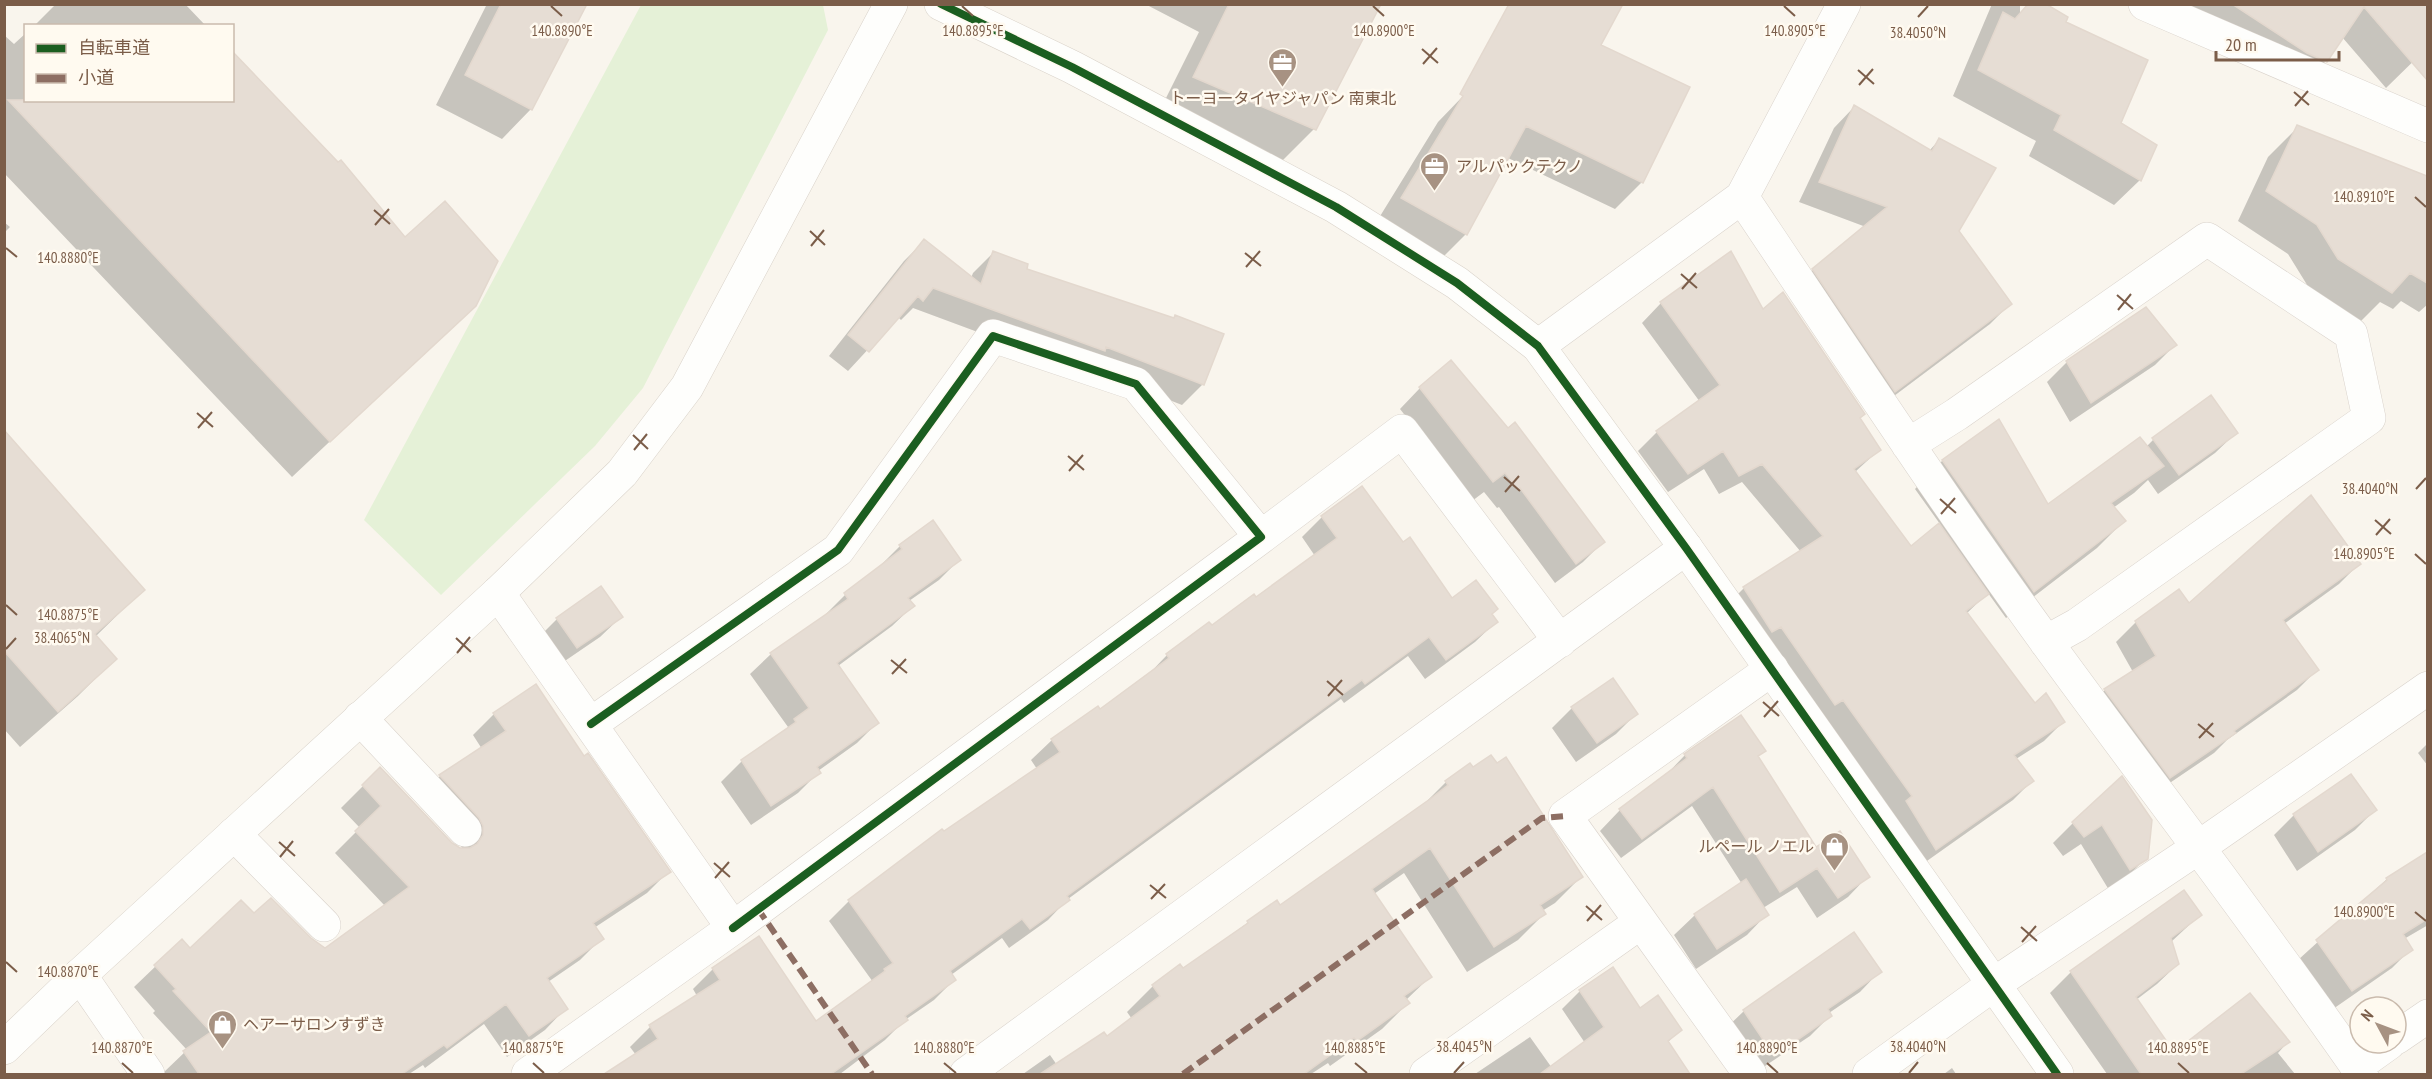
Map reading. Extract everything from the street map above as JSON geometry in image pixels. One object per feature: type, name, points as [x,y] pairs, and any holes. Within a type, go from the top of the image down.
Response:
[{"type":"street","points":[[4,1048],[80,975],[498,593],[622,473],[687,387],[891,4]]},
{"type":"street","points":[[941,4],[1072,67],[1336,207],[1457,283],[1538,345],[1686,548],[2057,1074]]},
{"type":"street","points":[[1538,345],[1742,197],[1844,4]]},
{"type":"street","points":[[2145,4],[2427,126]]},
{"type":"street","points":[[1742,197],[1908,445],[2046,642],[2199,847],[2360,1070],[2377,1055]]},
{"type":"street","points":[[1908,445],[1957,414],[2207,239],[2351,334],[2369,418],[2077,625],[2046,642]]},
{"type":"street","points":[[591,724],[838,550],[993,336],[1136,384],[1261,537]]},
{"type":"street","points":[[528,1074],[733,928],[1402,430],[1560,641]]},
{"type":"street","points":[[966,1074],[1686,548]]},
{"type":"street","points":[[498,593],[733,928]]},
{"type":"street","points":[[1750,1074],[1565,816],[1772,669]]},
{"type":"street","points":[[1869,1074],[1994,984],[2199,847],[2427,688]]},
{"type":"street","points":[[360,718],[465,830]]},
{"type":"street","points":[[234,834],[324,925]]},
{"type":"street","points":[[1426,1074],[1641,922]]},
{"type":"street","points":[[80,975],[148,1074]]},
{"type":"street","points":[[2408,1029],[2427,1016]]},
{"type":"green space","points":[[641,5],[823,5],[828,30],[643,388],[595,446],[441,595],[364,520]]},
{"type":"building","points":[[501,4],[587,4],[532,110],[465,75]]},
{"type":"building","points":[[1229,4],[1381,4],[1316,130],[1193,77]]},
{"type":"building","points":[[1509,4],[1623,4],[1601,45],[1690,87],[1643,183],[1526,126],[1467,235],[1401,198],[1463,96],[1460,94]]},
{"type":"building","points":[[2028,4],[2046,4],[2068,17],[2066,22],[2148,60],[2121,123],[2157,145],[2141,181],[2054,130],[2061,115],[1978,70],[2003,12],[2015,19]]},
{"type":"building","points":[[2232,4],[2427,4],[2427,80],[2364,7],[2327,62],[2307,53]]},
{"type":"building","points":[[234,53],[338,162],[341,160],[405,237],[445,201],[498,261],[476,306],[330,442],[8,100],[24,100],[24,102],[234,102]]},
{"type":"building","points":[[1854,105],[1932,151],[1939,138],[1996,168],[1959,231],[2012,304],[1895,392],[1812,269],[1887,207],[1819,182]]},
{"type":"building","points":[[2297,125],[2427,176],[2427,283],[2410,273],[2392,293],[2338,259],[2317,225],[2266,191]]},
{"type":"building","points":[[924,239],[981,284],[993,251],[1028,264],[1027,269],[1174,318],[1175,315],[1224,334],[1204,385],[1106,347],[1105,351],[933,288],[923,301],[918,296],[869,352],[848,335]]},
{"type":"building","points":[[1731,251],[1763,309],[1783,292],[1865,414],[1860,418],[1881,450],[1854,469],[1911,546],[1939,523],[1989,594],[1966,611],[2035,703],[2046,693],[2065,722],[2014,755],[2034,781],[1936,850],[1906,801],[1912,796],[1843,700],[1835,705],[1781,627],[1772,632],[1743,587],[1823,536],[1762,464],[1739,476],[1723,451],[1688,474],[1656,431],[1720,385],[1660,302]]},
{"type":"building","points":[[2146,307],[2177,345],[2091,403],[2066,361]]},
{"type":"building","points":[[1451,360],[1508,428],[1515,422],[1605,542],[1576,564],[1520,488],[1518,489],[1505,473],[1493,482],[1419,387]]},
{"type":"building","points":[[2211,395],[2238,433],[2179,475],[2152,438]]},
{"type":"building","points":[[1999,419],[2048,504],[2140,437],[2164,466],[2111,503],[2126,521],[2034,592],[1942,460]]},
{"type":"building","points":[[4,430],[145,590],[95,634],[117,659],[58,712],[4,651]]},
{"type":"building","points":[[1362,486],[1403,542],[1410,537],[1452,598],[1476,580],[1498,609],[1492,614],[1498,622],[1446,660],[1429,637],[1365,684],[1362,680],[1067,896],[1070,900],[1030,929],[1022,919],[950,971],[956,980],[905,1016],[908,1020],[831,1074],[604,1074],[658,1039],[649,1025],[720,980],[712,968],[759,936],[816,1021],[885,971],[884,969],[893,963],[848,900],[942,829],[944,831],[1060,752],[1051,739],[1098,706],[1100,709],[1169,658],[1166,654],[1209,622],[1212,625],[1254,594],[1256,597],[1337,538],[1321,516]]},
{"type":"building","points":[[2311,495],[2361,564],[2283,620],[2319,670],[2234,731],[2236,733],[2170,778],[2104,689],[2156,656],[2135,621],[2179,589],[2189,603]]},
{"type":"building","points":[[933,520],[961,560],[908,598],[915,606],[837,663],[879,723],[817,767],[821,773],[771,806],[741,760],[796,722],[794,719],[809,708],[770,653],[848,599],[844,593],[902,549],[899,545]]},
{"type":"building","points":[[601,586],[623,617],[577,648],[556,618]]},
{"type":"building","points":[[1613,678],[1638,714],[1597,743],[1571,707]]},
{"type":"building","points":[[536,684],[584,756],[588,753],[671,872],[593,923],[604,939],[547,978],[568,1009],[529,1036],[506,1004],[447,1048],[444,1045],[402,1074],[199,1074],[183,1051],[211,1032],[173,991],[176,989],[154,965],[182,939],[190,948],[241,900],[254,913],[271,898],[311,938],[325,948],[409,887],[355,831],[381,806],[362,785],[380,767],[452,843],[460,848],[470,848],[477,844],[483,835],[483,826],[479,818],[439,775],[506,731],[493,713]]},
{"type":"building","points":[[1741,715],[1766,751],[1758,756],[1816,847],[1840,831],[1870,877],[1838,898],[1817,868],[1780,892],[1713,787],[1642,839],[1619,809],[1687,758],[1684,754]]},
{"type":"building","points":[[1491,755],[1497,763],[1506,757],[1583,877],[1540,905],[1546,914],[1494,947],[1430,848],[1372,889],[1432,977],[1404,996],[1410,1003],[1357,1041],[1354,1038],[1304,1074],[1040,1074],[1104,1032],[1107,1036],[1160,996],[1152,985],[1180,964],[1183,968],[1277,900],[1280,905],[1430,799],[1448,785],[1445,781],[1470,763],[1473,767]]},
{"type":"building","points":[[2351,774],[2377,810],[2318,852],[2293,814]]},
{"type":"building","points":[[2122,776],[2152,820],[2148,859],[2130,870],[2102,825],[2084,837],[2072,822]]},
{"type":"building","points":[[2427,852],[2427,919],[2403,934],[2413,950],[2352,991],[2316,940],[2387,880],[2386,878]]},
{"type":"building","points":[[1746,879],[1769,915],[1717,949],[1694,914]]},
{"type":"building","points":[[2184,890],[2202,915],[2171,938],[2179,964],[2136,997],[2174,1052],[2250,993],[2290,1042],[2241,1074],[2141,1074],[2070,971]]},
{"type":"building","points":[[1854,932],[1882,972],[1828,1009],[1832,1016],[1774,1056],[1743,1010]]},
{"type":"building","points":[[1613,967],[1640,1008],[1658,995],[1682,1030],[1668,1041],[1690,1074],[1540,1074],[1604,1027],[1579,990]]},
{"type":"marked path","points":[[1183,1074],[1542,818],[1565,816]]},
{"type":"marked path","points":[[758,909],[872,1074]]},
{"type":"cycle path","points":[[941,4],[1072,67],[1336,207],[1457,283],[1538,346],[1686,548],[2057,1074]]},
{"type":"cycle path","points":[[591,724],[838,550],[993,336],[1136,384],[1261,537],[733,928]]},
{"type":"place","name":"トーヨータイヤジャパン 南東北","points":[[1283,88]]},
{"type":"place","name":"アルパックテクノ","points":[[1435,192]]},
{"type":"place","name":"ルペール ノエル","points":[[1835,872]]},
{"type":"place","name":"ヘアーサロンすずき","points":[[222,1050]]}]
